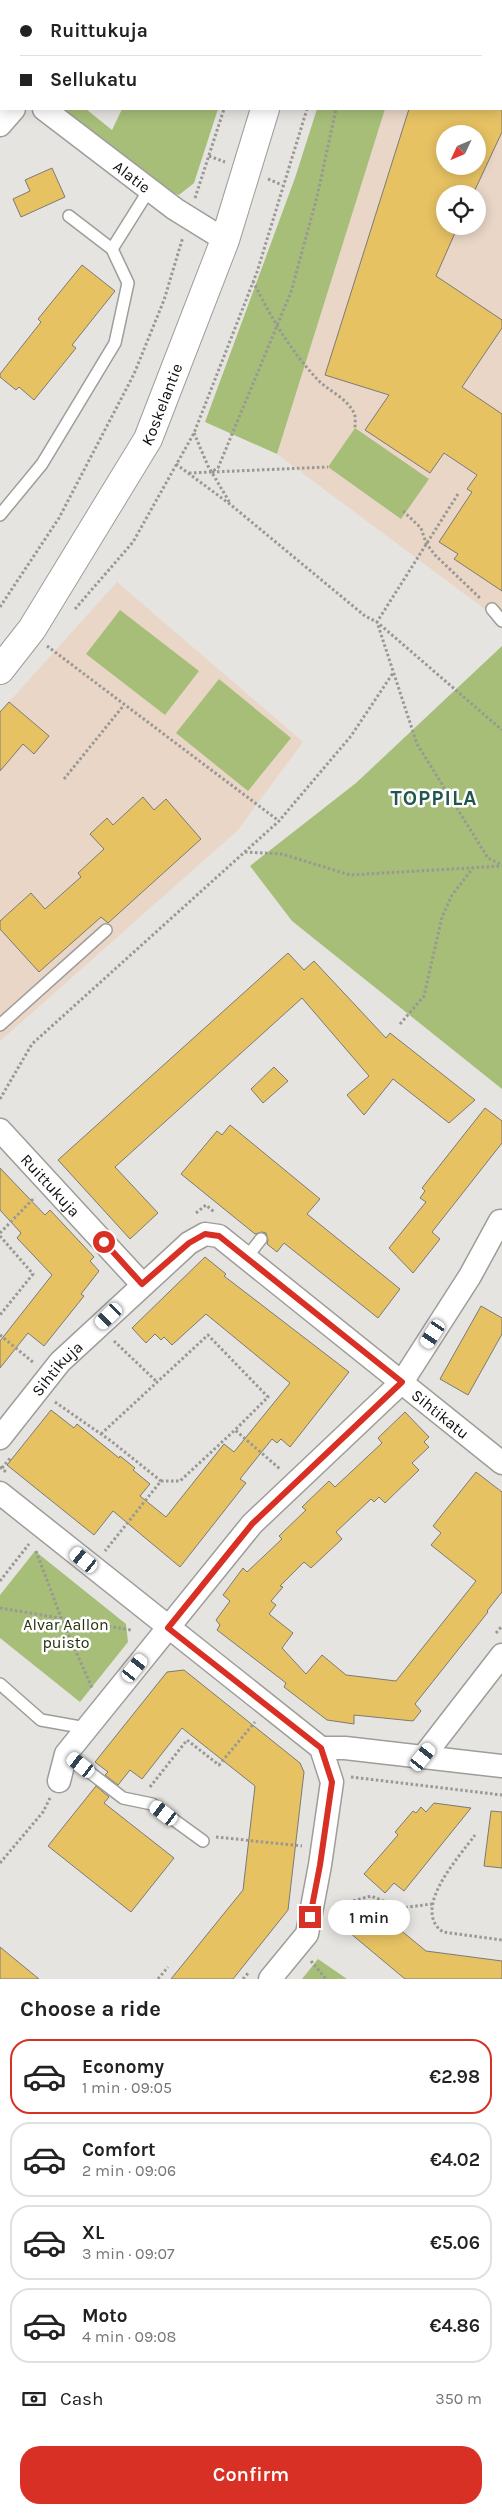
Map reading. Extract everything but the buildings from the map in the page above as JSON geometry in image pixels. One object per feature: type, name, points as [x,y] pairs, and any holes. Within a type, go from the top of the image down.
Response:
[{"type":"main road","name":"Koskelantie","points":[[0,670],[32,629],[148,439],[225,240],[265,110]]},
{"type":"street","points":[[0,125],[13,110]]},
{"type":"street","name":"Alatie","points":[[45,110],[188,219],[225,240]]},
{"type":"street","name":"Ruittukuja","points":[[0,1130],[142,1284]]},
{"type":"street","points":[[59,1780],[66,1754],[252,1524],[402,1382],[470,1276],[500,1221]]},
{"type":"street","name":"Sihtikatu","points":[[142,1284],[189,1243],[205,1234],[219,1236],[502,1462]]},
{"type":"street","name":"Sihtikuja","points":[[7,1446],[60,1362],[142,1284]]},
{"type":"street","points":[[5,1484],[168,1628],[321,1748],[502,1766]]},
{"type":"street","points":[[423,1757],[502,1655]]},
{"type":"street","points":[[262,1972],[307,1934],[320,1865],[332,1782],[321,1748]]},
{"type":"lane","points":[[112,249],[149,190]]},
{"type":"lane","points":[[0,515],[42,464],[115,343],[128,282],[112,249],[69,216]]},
{"type":"lane","points":[[492,609],[502,621]]},
{"type":"lane","points":[[0,1025],[106,930]]},
{"type":"lane","points":[[246,1258],[261,1239]]},
{"type":"lane","points":[[0,1684],[41,1720],[89,1724]]},
{"type":"lane","points":[[66,1754],[124,1798],[152,1804],[202,1842]]},
{"type":"path","points":[[0,607],[60,518],[134,374],[164,300],[224,110]]},
{"type":"path","points":[[212,472],[218,468],[291,292],[318,197],[336,110]]},
{"type":"path","points":[[253,280],[276,325],[318,380],[350,408],[354,414],[355,428]]},
{"type":"path","points":[[194,434],[212,472],[231,505]]},
{"type":"path","points":[[176,464],[231,505],[365,616],[377,622],[502,730]]},
{"type":"path","points":[[188,473],[328,467]]},
{"type":"path","points":[[458,494],[377,622],[417,744],[488,858],[502,866]]},
{"type":"path","points":[[404,511],[421,528],[426,543],[435,555],[492,609]]},
{"type":"path","points":[[44,644],[278,821]]},
{"type":"path","points":[[0,1100],[32,1044],[278,821],[351,736],[393,673]]},
{"type":"path","points":[[64,779],[124,705]]},
{"type":"path","points":[[244,852],[282,854],[350,875],[502,866]]},
{"type":"path","points":[[400,1024],[424,996],[442,917],[452,895],[474,868]]},
{"type":"path","points":[[0,1315],[34,1274],[0,1234],[39,1193]]},
{"type":"path","points":[[191,1218],[206,1205],[220,1217]]},
{"type":"path","points":[[119,1333],[112,1340],[157,1382]]},
{"type":"path","points":[[0,1335],[39,1366]]},
{"type":"path","points":[[55,1402],[101,1434],[161,1481],[180,1481],[268,1397],[208,1335],[101,1434]]},
{"type":"path","points":[[49,1410],[60,1395]]},
{"type":"path","points":[[235,1430],[284,1472]]},
{"type":"path","points":[[5,1484],[1,1468],[7,1446]]},
{"type":"path","points":[[105,1551],[161,1481]]},
{"type":"path","points":[[0,1581],[32,1541],[62,1620],[95,1695],[89,1724]]},
{"type":"path","points":[[97,1545],[112,1557]]},
{"type":"path","points":[[0,1608],[62,1620],[131,1630]]},
{"type":"path","points":[[248,1714],[263,1726]]},
{"type":"path","points":[[139,1801],[187,1740],[219,1765],[256,1720]]},
{"type":"path","points":[[332,1782],[349,1777],[502,1795]]},
{"type":"path","points":[[0,1863],[43,1812],[59,1780]]},
{"type":"path","points":[[475,1835],[438,1886],[432,1904],[434,1922],[443,1932],[502,1940]]},
{"type":"path","points":[[202,1842],[208,1836],[303,1846]]},
{"type":"path","points":[[302,1856],[304,1840]]},
{"type":"path","points":[[333,1906],[371,1896],[401,1908],[432,1904]]},
{"type":"path","points":[[309,1958],[326,1979]]},
{"type":"path","points":[[158,1979],[168,1967]]},
{"type":"path","points":[[243,1979],[262,1972]]},
{"type":"shaded area","points":[[385,110],[502,110],[502,622],[277,454]]},
{"type":"shaded area","points":[[117,582],[303,742],[237,831],[0,1041],[0,712]]},
{"type":"green space","points":[[63,110],[87,110],[112,130],[122,110],[218,110],[194,183],[179,195],[148,180],[103,145]]},
{"type":"green space","points":[[317,110],[385,110],[277,454],[205,422],[295,178]]},
{"type":"green space","points":[[355,428],[429,479],[401,519],[328,467]]},
{"type":"green space","points":[[120,610],[199,671],[165,715],[86,654]]},
{"type":"green space","points":[[502,646],[502,1089],[292,921],[250,866],[356,783]]},
{"type":"green space","points":[[219,679],[291,738],[248,791],[176,733]]},
{"type":"green space","name":"Alvar Aallon puisto","points":[[35,1551],[126,1624],[128,1642],[80,1702],[0,1638],[0,1595]]},
{"type":"green space","points":[[318,1959],[347,1979],[302,1979]]},
{"type":"district","name":"TOPPILA","points":[[434,798]]},
{"type":"route","points":[[104,1242],[142,1284],[189,1243],[205,1234],[219,1236],[402,1382],[252,1524],[168,1628],[321,1748],[332,1782],[320,1865],[310,1917]]}]
